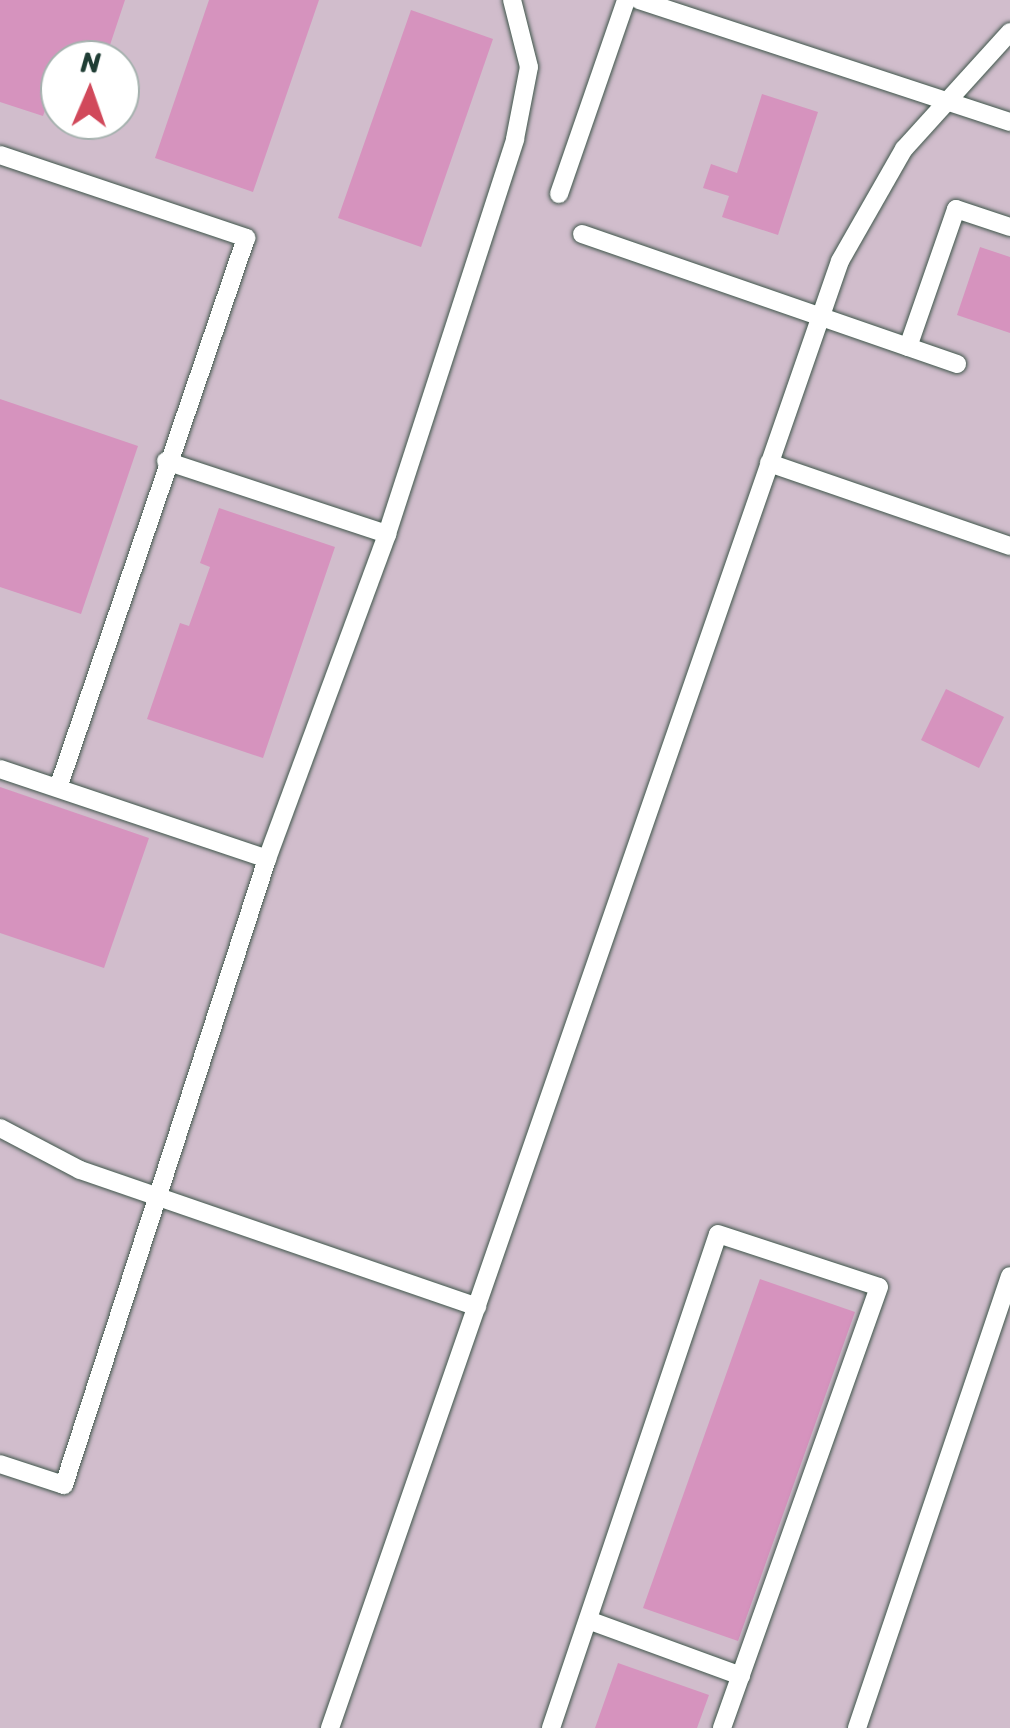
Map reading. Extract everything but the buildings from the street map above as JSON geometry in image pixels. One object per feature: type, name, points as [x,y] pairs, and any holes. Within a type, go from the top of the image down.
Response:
[{"type":"lane","points":[[0,1464],[64,1484],[268,859],[387,534],[526,100],[529,67],[512,0]]},
{"type":"lane","points":[[560,194],[626,0]]},
{"type":"lane","points":[[638,0],[1010,122]]},
{"type":"lane","points":[[330,1728],[840,260],[904,149],[1010,32]]},
{"type":"lane","points":[[0,155],[246,238],[166,461],[58,788]]},
{"type":"lane","points":[[908,347],[956,209],[1010,228]]},
{"type":"lane","points":[[582,234],[957,364]]},
{"type":"lane","points":[[166,461],[387,534]]},
{"type":"lane","points":[[768,462],[1010,546]]},
{"type":"lane","points":[[0,769],[268,859]]},
{"type":"lane","points":[[0,1128],[80,1170],[477,1306]]},
{"type":"lane","points":[[552,1728],[718,1234],[879,1287],[722,1728]]},
{"type":"lane","points":[[857,1728],[1010,1276]]},
{"type":"lane","points":[[588,1620],[741,1676]]},
{"type":"shaded area","points":[[0,0],[1010,0],[1010,1728],[0,1728]]}]
